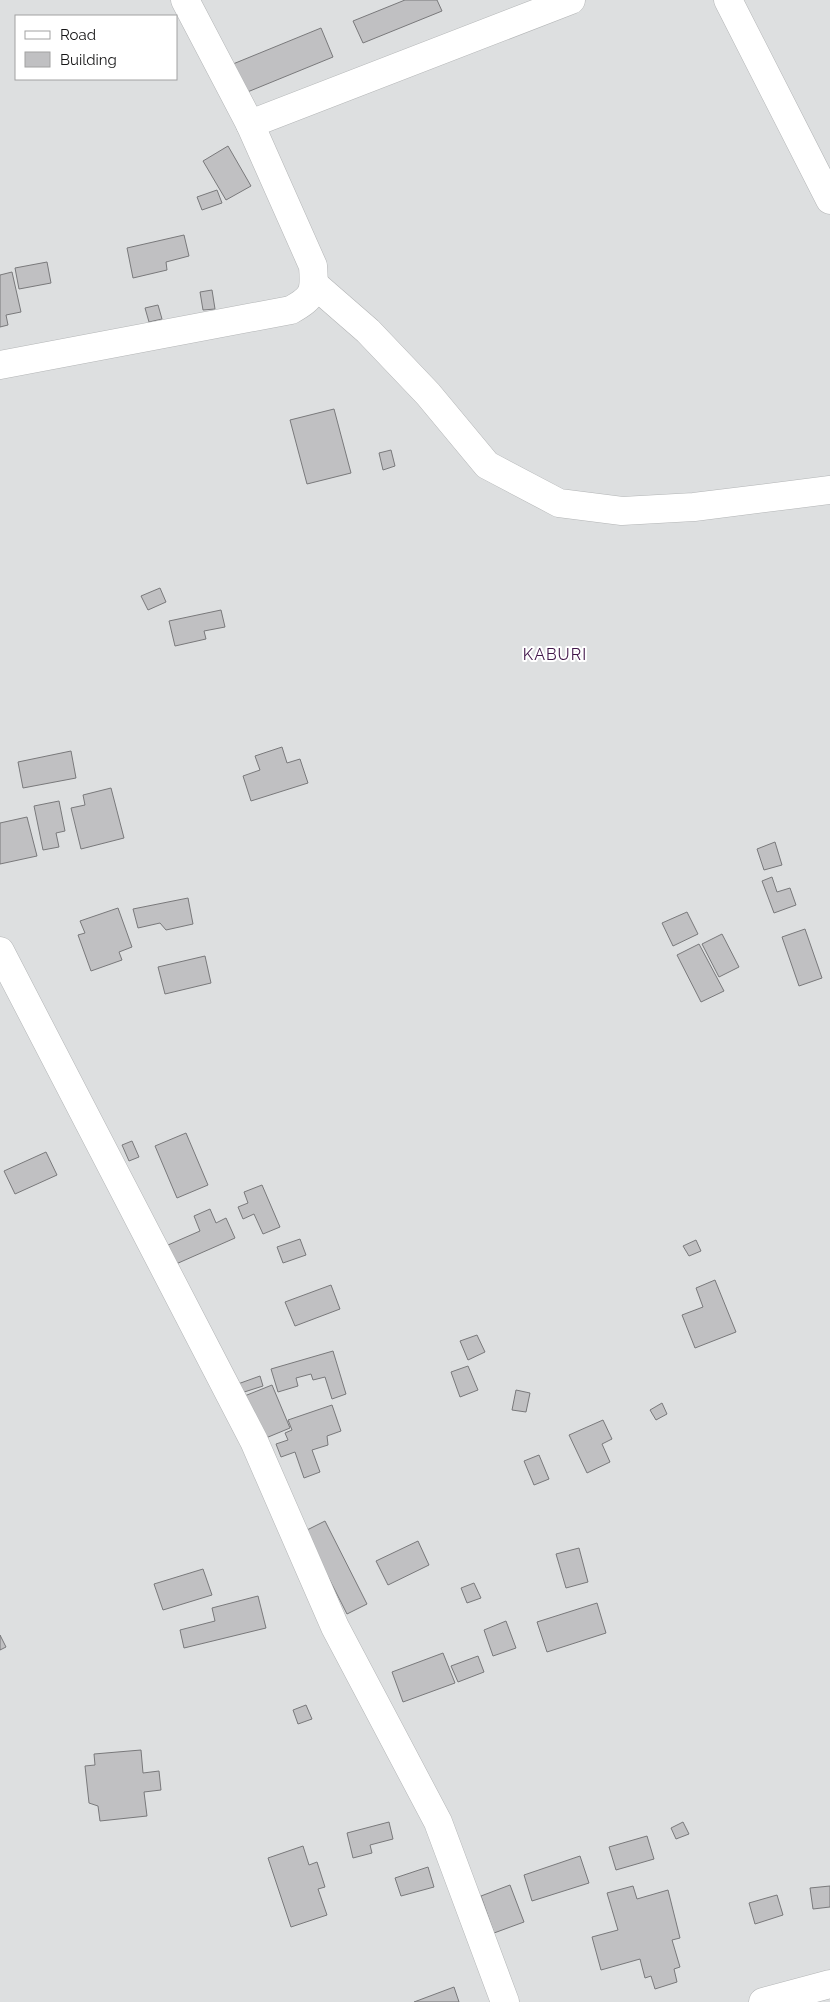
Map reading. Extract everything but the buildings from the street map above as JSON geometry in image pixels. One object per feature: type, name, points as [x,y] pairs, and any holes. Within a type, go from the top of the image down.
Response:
[{"type":"street","points":[[0,365],[291,310],[308,300],[314,284],[313,266],[250,124],[185,0]]},
{"type":"street","points":[[250,124],[572,0]]},
{"type":"street","points":[[728,0],[830,200]]},
{"type":"street","points":[[314,284],[368,331],[428,394],[487,465],[559,502],[622,511],[694,507],[830,490]]},
{"type":"street","points":[[0,951],[254,1441],[335,1627],[438,1822],[505,2002]]},
{"type":"street","points":[[763,2002],[830,1984]]},
{"type":"district","name":"KABURI","points":[[555,654]]}]
